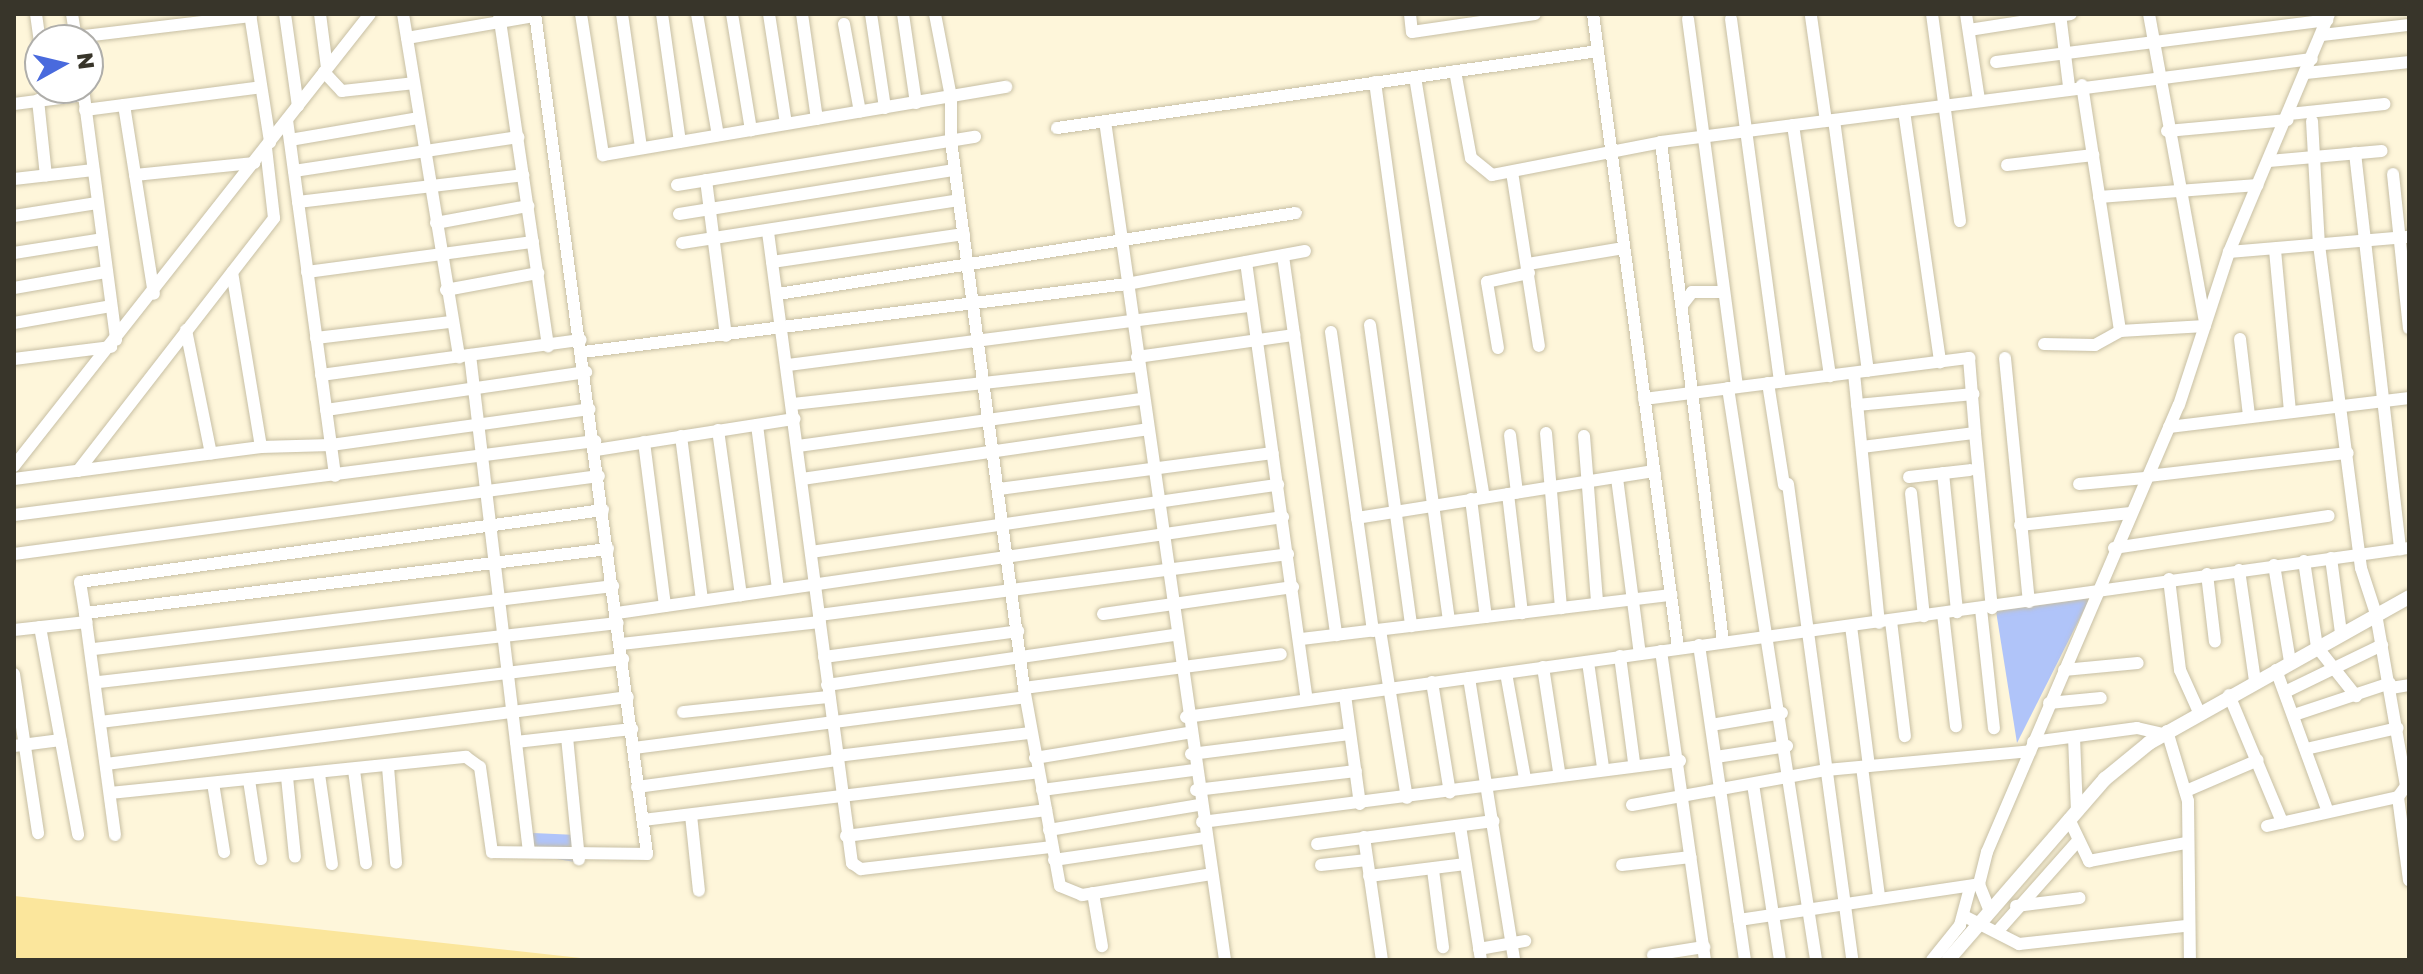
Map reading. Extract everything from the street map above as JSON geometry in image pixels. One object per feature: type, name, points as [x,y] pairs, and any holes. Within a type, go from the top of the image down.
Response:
[{"type":"street","points":[[285,14],[298,106]]},
{"type":"street","points":[[320,14],[325,70],[342,91],[414,83]]},
{"type":"street","points":[[14,466],[154,294],[370,14]]},
{"type":"street","points":[[403,14],[451,322],[475,387],[529,852]]},
{"type":"street","points":[[581,14],[603,155],[1006,87]]},
{"type":"street","points":[[622,14],[641,148]]},
{"type":"street","points":[[662,14],[680,142]]},
{"type":"street","points":[[697,14],[718,135]]},
{"type":"street","points":[[732,14],[751,130]]},
{"type":"street","points":[[769,14],[786,124]]},
{"type":"street","points":[[802,14],[817,119]]},
{"type":"street","points":[[871,14],[885,108]]},
{"type":"street","points":[[903,14],[916,103]]},
{"type":"street","points":[[935,14],[951,97],[951,141],[1002,525],[1014,591],[1025,692],[1053,854],[1063,893],[1093,893],[1211,874]]},
{"type":"street","points":[[1410,14],[1412,32],[1453,20],[1535,14]]},
{"type":"street","points":[[1593,14],[1678,648]]},
{"type":"street","points":[[1932,14],[1960,221]]},
{"type":"street","points":[[1966,14],[1979,100]]},
{"type":"street","points":[[2149,14],[2167,131],[2179,188],[2193,229],[2205,325]]},
{"type":"street","points":[[2382,14],[2384,28]]},
{"type":"street","points":[[78,471],[274,218],[268,145],[250,15],[104,34]]},
{"type":"street","points":[[110,793],[475,760],[490,849],[579,859],[644,857],[643,820],[586,372],[535,15],[407,38]]},
{"type":"street","points":[[1969,30],[2064,15],[2065,51],[2093,155],[2120,331]]},
{"type":"street","points":[[1811,16],[1868,371]]},
{"type":"street","points":[[1932,960],[1964,916],[2095,589],[2169,427],[2229,252],[2328,17],[1996,62]]},
{"type":"street","points":[[1688,19],[1733,388],[1816,960]]},
{"type":"street","points":[[1731,19],[1786,485],[1852,960]]},
{"type":"street","points":[[500,20],[548,346]]},
{"type":"street","points":[[844,24],[860,112]]},
{"type":"street","points":[[2322,35],[2409,25]]},
{"type":"street","points":[[1057,128],[1598,51]]},
{"type":"street","points":[[1455,71],[1475,168],[1512,172],[1661,142],[1904,111],[2157,73],[2312,59]]},
{"type":"street","points":[[2306,73],[2409,62]]},
{"type":"street","points":[[1415,77],[1477,498],[1486,617]]},
{"type":"street","points":[[1375,82],[1437,505],[1449,621]]},
{"type":"street","points":[[85,110],[261,87]]},
{"type":"street","points":[[44,104],[46,176]]},
{"type":"street","points":[[84,104],[114,344]]},
{"type":"street","points":[[2167,131],[2384,104]]},
{"type":"street","points":[[124,105],[154,294]]},
{"type":"street","points":[[1904,111],[1940,362]]},
{"type":"street","points":[[290,140],[419,118]]},
{"type":"street","points":[[287,120],[335,476]]},
{"type":"street","points":[[1105,121],[1198,805],[1225,960]]},
{"type":"street","points":[[2267,826],[2327,809],[2398,797],[2406,786],[2376,614],[2359,554],[2319,246],[2312,121]]},
{"type":"street","points":[[1793,125],[1830,376]]},
{"type":"street","points":[[294,171],[518,137]]},
{"type":"street","points":[[677,185],[975,137]]},
{"type":"street","points":[[1661,142],[1695,392],[1723,642]]},
{"type":"street","points":[[2269,161],[2382,151]]},
{"type":"street","points":[[1186,717],[1808,629],[1987,609],[2095,589],[2405,548],[2362,242],[2355,153]]},
{"type":"street","points":[[2007,165],[2093,155]]},
{"type":"street","points":[[135,175],[254,163]]},
{"type":"street","points":[[14,179],[93,170]]},
{"type":"street","points":[[679,214],[955,170]]},
{"type":"street","points":[[1512,172],[1539,346]]},
{"type":"street","points":[[2393,174],[2403,238],[2409,328]]},
{"type":"street","points":[[298,202],[523,175]]},
{"type":"street","points":[[706,180],[726,336]]},
{"type":"street","points":[[2099,197],[2179,188],[2258,185]]},
{"type":"street","points":[[682,243],[959,200]]},
{"type":"street","points":[[14,216],[97,203]]},
{"type":"street","points":[[436,223],[528,206]]},
{"type":"street","points":[[778,294],[1296,213]]},
{"type":"street","points":[[768,232],[795,419],[841,800],[852,863],[861,869],[1205,838]]},
{"type":"street","points":[[772,262],[964,234]]},
{"type":"street","points":[[2229,252],[2403,238]]},
{"type":"street","points":[[14,253],[102,239]]},
{"type":"street","points":[[307,272],[533,242]]},
{"type":"street","points":[[1498,348],[1487,282],[1529,268],[1624,248]]},
{"type":"street","points":[[2275,250],[2290,411]]},
{"type":"street","points":[[321,375],[548,346],[726,336],[973,305],[1127,284],[1305,251]]},
{"type":"street","points":[[1283,256],[1336,635]]},
{"type":"street","points":[[1246,262],[1248,306],[1283,517],[1307,700]]},
{"type":"street","points":[[14,288],[106,272]]},
{"type":"street","points":[[232,272],[261,447]]},
{"type":"street","points":[[446,290],[538,273]]},
{"type":"street","points":[[1683,304],[1692,292],[1723,292]]},
{"type":"street","points":[[14,323],[111,306]]},
{"type":"street","points":[[788,365],[979,345],[1248,306]]},
{"type":"street","points":[[316,338],[451,322]]},
{"type":"street","points":[[1370,325],[1411,626]]},
{"type":"street","points":[[2044,344],[2095,345],[2120,331],[2205,325]]},
{"type":"street","points":[[186,330],[211,454]]},
{"type":"street","points":[[1331,332],[1357,518],[1407,798]]},
{"type":"street","points":[[793,404],[1138,362],[1294,335]]},
{"type":"street","points":[[2240,339],[2249,416]]},
{"type":"street","points":[[14,359],[114,344]]},
{"type":"street","points":[[1644,399],[1969,358],[1994,728]]},
{"type":"street","points":[[2005,358],[2029,602]]},
{"type":"street","points":[[326,410],[586,372]]},
{"type":"street","points":[[1854,373],[1885,622],[1905,736]]},
{"type":"street","points":[[1857,405],[1973,394]]},
{"type":"street","points":[[2169,427],[2409,398]]},
{"type":"street","points":[[798,446],[1143,399]]},
{"type":"street","points":[[14,479],[261,447],[331,445],[590,409]]},
{"type":"street","points":[[14,515],[595,445],[644,442],[795,419]]},
{"type":"street","points":[[757,425],[778,589]]},
{"type":"street","points":[[802,479],[994,456],[1147,429]]},
{"type":"street","points":[[718,430],[741,595]]},
{"type":"street","points":[[1546,433],[1546,488],[1561,608]]},
{"type":"street","points":[[1862,447],[1975,433]]},
{"type":"street","points":[[1510,435],[1522,613]]},
{"type":"street","points":[[681,436],[702,600]]},
{"type":"street","points":[[1584,436],[1583,482],[1597,603]]},
{"type":"street","points":[[644,442],[665,606]]},
{"type":"street","points":[[999,489],[1152,466],[1273,453]]},
{"type":"street","points":[[2079,484],[2348,453]]},
{"type":"street","points":[[1909,477],[1970,470]]},
{"type":"street","points":[[1357,518],[1654,471]]},
{"type":"street","points":[[1943,473],[1957,612]]},
{"type":"street","points":[[14,554],[599,476]]},
{"type":"street","points":[[1617,478],[1640,654]]},
{"type":"street","points":[[811,552],[1278,485]]},
{"type":"street","points":[[1911,493],[1924,616]]},
{"type":"street","points":[[115,835],[100,722],[99,682],[80,582],[491,528],[603,510]]},
{"type":"street","points":[[2020,525],[2130,513]]},
{"type":"street","points":[[2114,548],[2329,516]]},
{"type":"street","points":[[99,682],[504,642],[702,600],[1161,537],[1283,517]]},
{"type":"street","points":[[14,630],[608,549]]},
{"type":"street","points":[[621,644],[1288,554]]},
{"type":"street","points":[[2331,558],[2341,633]]},
{"type":"street","points":[[2304,561],[2317,647],[2334,663],[2356,696]]},
{"type":"street","points":[[2274,565],[2290,662]]},
{"type":"street","points":[[2239,570],[2255,681]]},
{"type":"street","points":[[2207,574],[2215,642]]},
{"type":"street","points":[[2169,579],[2180,670],[2199,712]]},
{"type":"street","points":[[94,649],[499,605],[613,586]]},
{"type":"street","points":[[1103,614],[1293,587]]},
{"type":"street","points":[[1301,639],[1671,595]]},
{"type":"street","points":[[1948,960],[2073,815],[2165,733],[2341,633],[2408,601]]},
{"type":"street","points":[[1943,614],[1956,726]]},
{"type":"street","points":[[1851,626],[1879,896]]},
{"type":"street","points":[[40,627],[78,835]]},
{"type":"street","points":[[824,657],[1018,631]]},
{"type":"street","points":[[683,712],[1175,635]]},
{"type":"street","points":[[1699,645],[1745,960]]},
{"type":"street","points":[[2285,692],[2334,663],[2382,645]]},
{"type":"street","points":[[1653,955],[1705,954],[1680,761],[1661,651]]},
{"type":"street","points":[[634,748],[832,724],[1179,666],[1281,654]]},
{"type":"street","points":[[1620,656],[1634,763]]},
{"type":"street","points":[[100,722],[508,678],[623,659]]},
{"type":"street","points":[[1588,662],[1603,768]]},
{"type":"street","points":[[2064,670],[2138,663]]},
{"type":"street","points":[[1543,667],[1559,772]]},
{"type":"street","points":[[2276,670],[2327,809]]},
{"type":"street","points":[[1506,673],[1525,779]]},
{"type":"street","points":[[14,674],[19,746],[38,833]]},
{"type":"street","points":[[1469,678],[1519,942],[1514,960]]},
{"type":"street","points":[[1432,682],[1450,793]]},
{"type":"street","points":[[2294,715],[2390,686],[2409,685]]},
{"type":"street","points":[[1345,695],[1360,804]]},
{"type":"street","points":[[2229,695],[2282,822]]},
{"type":"street","points":[[106,764],[628,697]]},
{"type":"street","points":[[2049,703],[2101,698]]},
{"type":"street","points":[[1711,725],[1782,713]]},
{"type":"street","points":[[1632,805],[1827,770],[2031,746],[2137,728],[2165,733]]},
{"type":"street","points":[[2306,749],[2398,728]]},
{"type":"street","points":[[516,742],[632,729]]},
{"type":"street","points":[[637,787],[1031,733]]},
{"type":"street","points":[[1035,758],[1188,733]]},
{"type":"street","points":[[2165,733],[2186,791],[2186,926],[2190,960]]},
{"type":"street","points":[[1191,754],[1350,734]]},
{"type":"street","points":[[567,737],[579,859]]},
{"type":"street","points":[[2074,737],[2073,815],[2077,842],[2089,861],[2186,843]]},
{"type":"street","points":[[19,746],[61,740]]},
{"type":"street","points":[[1716,757],[1787,746]]},
{"type":"street","points":[[2186,791],[2258,760]]},
{"type":"street","points":[[1202,822],[1450,793],[1559,772],[1680,761]]},
{"type":"street","points":[[388,767],[396,863]]},
{"type":"street","points":[[354,770],[366,863]]},
{"type":"street","points":[[1042,790],[1193,770]]},
{"type":"street","points":[[1196,790],[1356,771]]},
{"type":"street","points":[[643,820],[841,800],[1038,772]]},
{"type":"street","points":[[319,774],[332,864]]},
{"type":"street","points":[[287,777],[295,857]]},
{"type":"street","points":[[249,780],[261,859]]},
{"type":"street","points":[[213,783],[224,852]]},
{"type":"street","points":[[1753,784],[1780,960]]},
{"type":"street","points":[[2398,797],[2405,816],[2409,880]]},
{"type":"street","points":[[1049,830],[1198,805]]},
{"type":"street","points":[[846,836],[1046,810]]},
{"type":"street","points":[[691,815],[699,891]]},
{"type":"street","points":[[1317,844],[1494,821]]},
{"type":"street","points":[[1460,826],[1480,954],[1519,942]]},
{"type":"street","points":[[1364,837],[1382,960]]},
{"type":"street","points":[[1997,932],[2016,906],[2077,842]]},
{"type":"street","points":[[1622,865],[1691,857]]},
{"type":"street","points":[[1321,865],[1367,860]]},
{"type":"street","points":[[1369,876],[1465,864]]},
{"type":"street","points":[[1433,870],[1443,947]]},
{"type":"street","points":[[1739,920],[1879,896],[1975,886]]},
{"type":"street","points":[[1975,886],[1989,909]]},
{"type":"street","points":[[1093,893],[1102,946]]},
{"type":"street","points":[[2016,906],[2080,898]]},
{"type":"street","points":[[1964,916],[2019,944],[2186,926]]},
{"type":"shaded area","points":[[14,896],[599,960],[14,960]]},
{"type":"water","points":[[2090,598],[2017,743],[1996,611]]},
{"type":"water","points":[[533,833],[577,835],[575,862],[532,855]]}]
